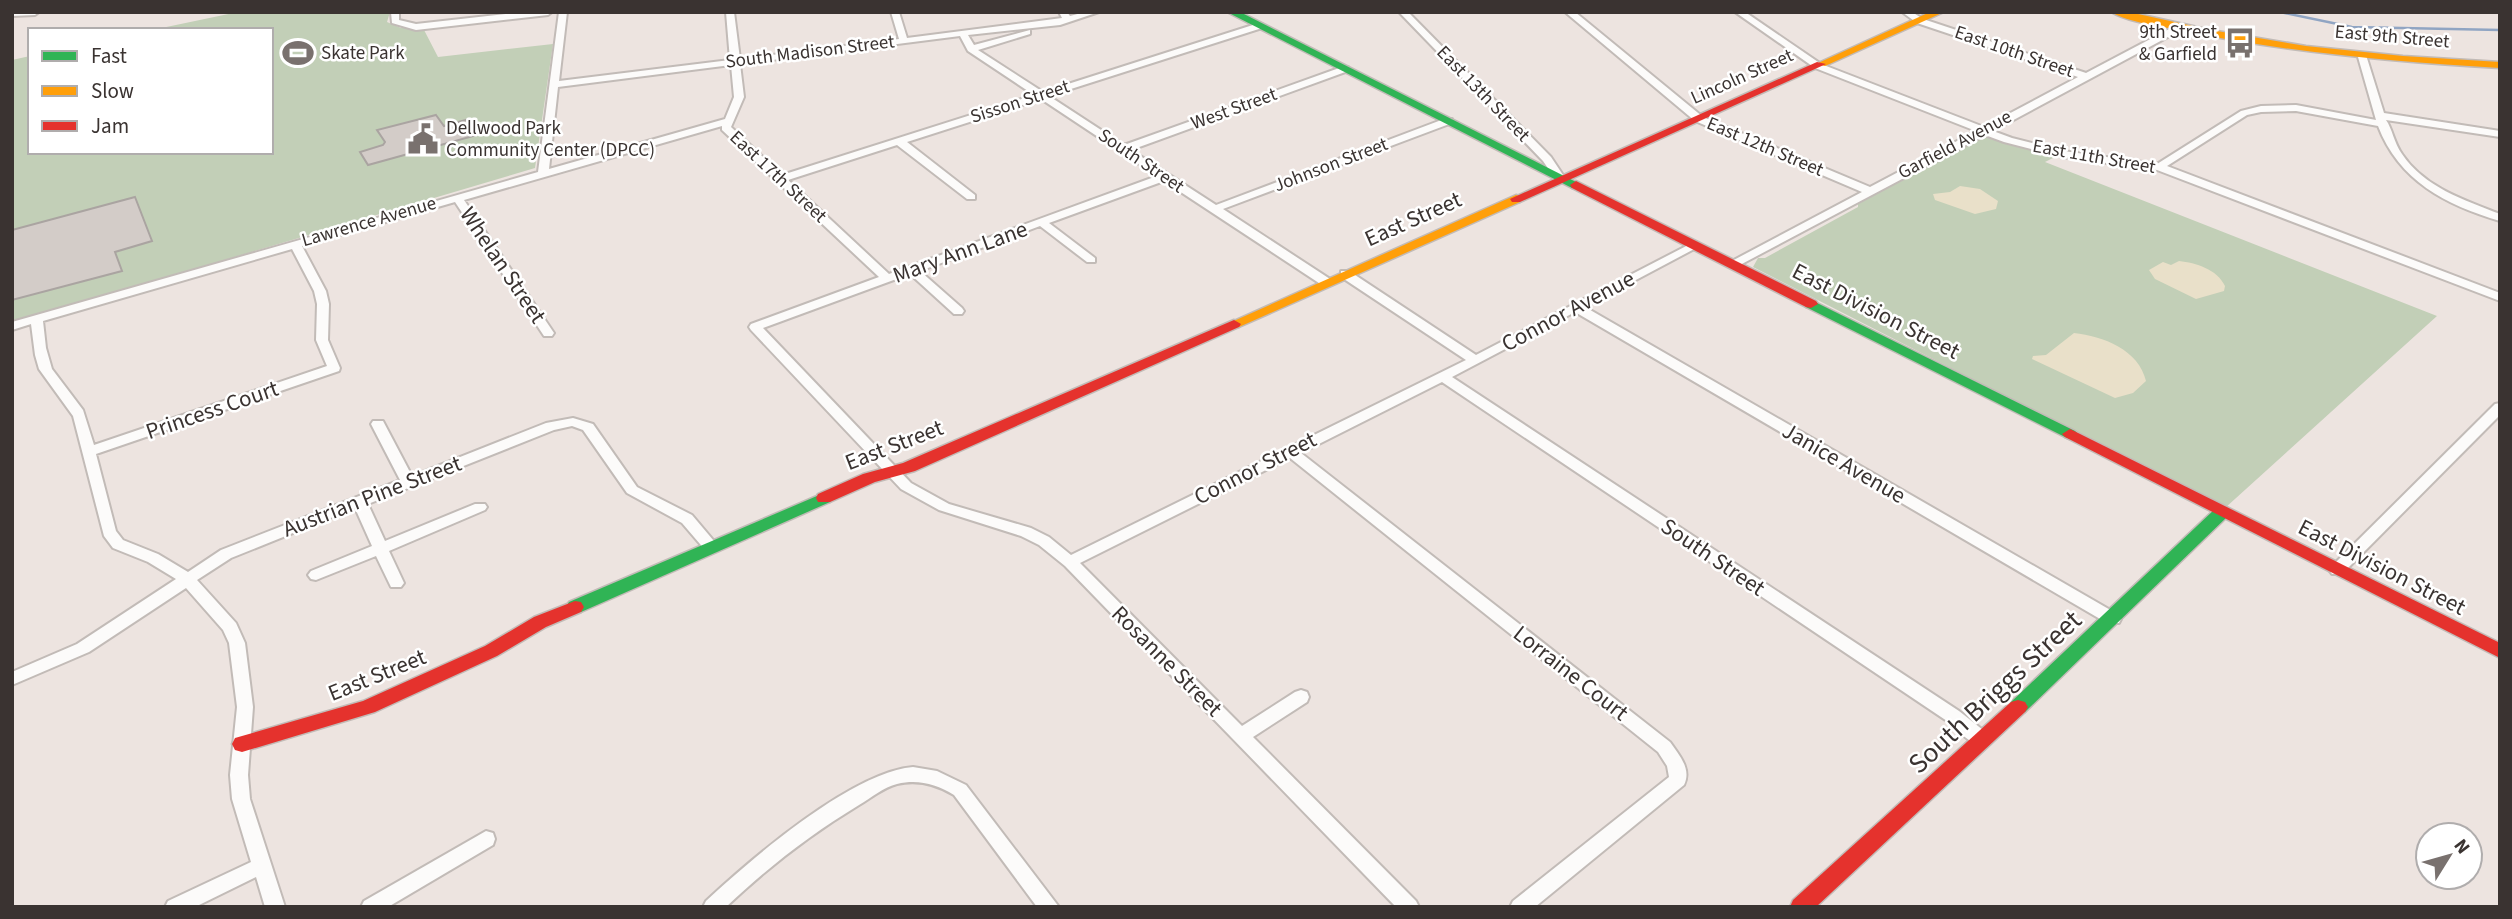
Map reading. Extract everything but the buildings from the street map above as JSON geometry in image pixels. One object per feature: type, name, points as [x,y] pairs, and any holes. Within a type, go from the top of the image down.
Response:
[{"type":"street","points":[[12,13],[35,12]]},
{"type":"street","points":[[396,12],[395,21],[416,27],[548,12]]},
{"type":"street","points":[[543,172],[564,12]]},
{"type":"street","name":"East 17th Street","points":[[730,12],[738,103],[727,121],[726,128],[888,279]]},
{"type":"street","points":[[895,12],[904,41]]},
{"type":"street","points":[[971,49],[1065,16],[1095,12]]},
{"type":"street","name":"East Division Street","points":[[1232,12],[2500,651]]},
{"type":"street","name":"East 13th Street","points":[[1403,12],[1547,159],[1560,178]]},
{"type":"street","name":"East 12th Street","points":[[1569,12],[1699,119],[1870,191]]},
{"type":"street","name":"East 11th Street","points":[[1739,12],[1818,66],[1983,130],[2040,149],[2160,167],[2500,297]]},
{"type":"street","name":"Lincoln Street","points":[[1560,178],[1818,66],[1913,16],[1940,12]]},
{"type":"street","name":"East 9th Street","points":[[2116,12],[2178,28],[2269,45],[2363,57],[2500,65]]},
{"type":"street","name":"South Madison Street","points":[[553,85],[963,34],[1065,16]]},
{"type":"street","name":"East 10th Street","points":[[1913,16],[2084,76]]},
{"type":"street","name":"Sisson Street","points":[[780,179],[1259,26]]},
{"type":"street","name":"Garfield Avenue","points":[[1734,264],[2178,28]]},
{"type":"street","name":"South Street","points":[[963,34],[971,49],[1326,282]]},
{"type":"street","points":[[2363,57],[2398,158],[2414,175],[2436,190],[2500,218]]},
{"type":"street","name":"West Street","points":[[1123,149],[1345,69]]},
{"type":"street","points":[[2160,167],[2244,113],[2259,108],[2282,107],[2500,134]]},
{"type":"street","name":"Lawrence Avenue","points":[[12,326],[727,121]]},
{"type":"street","name":"Johnson Street","points":[[1214,209],[1448,121]]},
{"type":"street","points":[[899,141],[971,197]]},
{"type":"street","name":"Mary Ann Lane","points":[[755,327],[1164,177]]},
{"type":"street","name":"East Street","points":[[242,744],[368,707],[491,651],[540,622],[889,471],[909,467],[1560,178]]},
{"type":"street","name":"Whelan Street","points":[[457,197],[548,333]]},
{"type":"street","points":[[1041,222],[1091,260]]},
{"type":"street","name":"Princess Court","points":[[90,451],[334,368],[322,340],[323,304],[320,291],[295,244]]},
{"type":"street","name":"Connor Avenue","points":[[1443,377],[1694,245]]},
{"type":"street","points":[[912,270],[958,312]]},
{"type":"street","points":[[1345,274],[1475,360]]},
{"type":"street","name":"Janice Avenue","points":[[1575,307],[2113,619]]},
{"type":"street","points":[[37,319],[43,363],[49,376],[74,402],[90,451],[108,533],[118,544],[153,558],[187,578],[230,627],[237,643],[245,707],[239,775],[241,799],[275,907]]},
{"type":"street","name":"Rosanne Street","points":[[755,327],[906,486],[931,501],[1019,529],[1044,541],[1070,562],[1409,907]]},
{"type":"street","name":"South Street","points":[[1443,377],[1953,716],[1982,739]]},
{"type":"street","name":"Connor Street","points":[[1070,562],[1443,377]]},
{"type":"street","points":[[2337,570],[2500,407]]},
{"type":"street","name":"Austrian Pine Street","points":[[12,679],[82,648],[226,554],[551,426],[572,422],[588,427],[632,490],[687,519],[711,547]]},
{"type":"street","points":[[378,424],[408,482]]},
{"type":"street","name":"Lorraine Court","points":[[1290,451],[1664,747],[1676,764],[1678,780],[1520,907]]},
{"type":"street","points":[[359,500],[396,583]]},
{"type":"street","points":[[316,575],[480,508]]},
{"type":"street","name":"South Briggs Street","points":[[1801,907],[2113,619],[2222,512]]},
{"type":"street","points":[[1241,736],[1301,697]]},
{"type":"street","points":[[713,907],[762,860],[824,816],[892,777],[920,774],[942,778],[960,790],[1049,907]]},
{"type":"street","points":[[371,907],[486,839]]},
{"type":"street","points":[[175,907],[261,866]]},
{"type":"green space","points":[[238,12],[390,12],[387,22],[401,28],[423,28],[438,57],[553,44],[535,168],[12,323],[12,60],[28,56],[28,154],[273,154],[273,28],[162,28]]},
{"type":"green space","points":[[1988,137],[2057,156],[2045,162],[2437,316],[2225,508],[1753,267],[1758,258],[1765,258],[1858,207],[1858,204],[1980,138]]},
{"type":"sand","points":[[1960,186],[1980,189],[1998,201],[1996,209],[1975,214],[1935,200],[1933,194],[1950,192]]},
{"type":"sand","points":[[2179,261],[2199,265],[2217,275],[2225,286],[2224,291],[2196,299],[2155,279],[2149,270],[2163,262],[2171,265]]},
{"type":"sand","points":[[2074,333],[2096,337],[2118,346],[2136,361],[2146,381],[2133,393],[2115,398],[2032,359],[2033,356],[2046,355]]},
{"type":"waterway","points":[[2280,12],[2352,27],[2500,30]]},
{"type":"traffic: fast","points":[[1232,12],[1576,185]]},
{"type":"traffic: fast","points":[[1811,304],[2070,434]]},
{"type":"traffic: fast","points":[[575,607],[824,498]]},
{"type":"traffic: fast","points":[[2018,707],[2222,512]]},
{"type":"traffic: slow","points":[[1821,64],[1939,12]]},
{"type":"traffic: slow","points":[[2116,12],[2163,24],[2306,49],[2500,65]]},
{"type":"traffic: slow","points":[[1234,324],[1516,199]]},
{"type":"traffic: jam","points":[[1516,199],[1821,64]]},
{"type":"traffic: jam","points":[[1576,185],[1811,304]]},
{"type":"traffic: jam","points":[[824,498],[869,478],[909,467],[1234,324]]},
{"type":"traffic: jam","points":[[2070,434],[2500,651]]},
{"type":"traffic: jam","points":[[242,744],[368,707],[491,651],[540,622],[575,607]]},
{"type":"traffic: jam","points":[[1801,907],[2018,707]]},
{"type":"place","name":"9th Street & Garfield","points":[[2240,43]]},
{"type":"place","name":"Skate Park","points":[[298,53]]},
{"type":"place","name":"Dellwood Park Community Center (DPCC)","points":[[423,139]]}]
